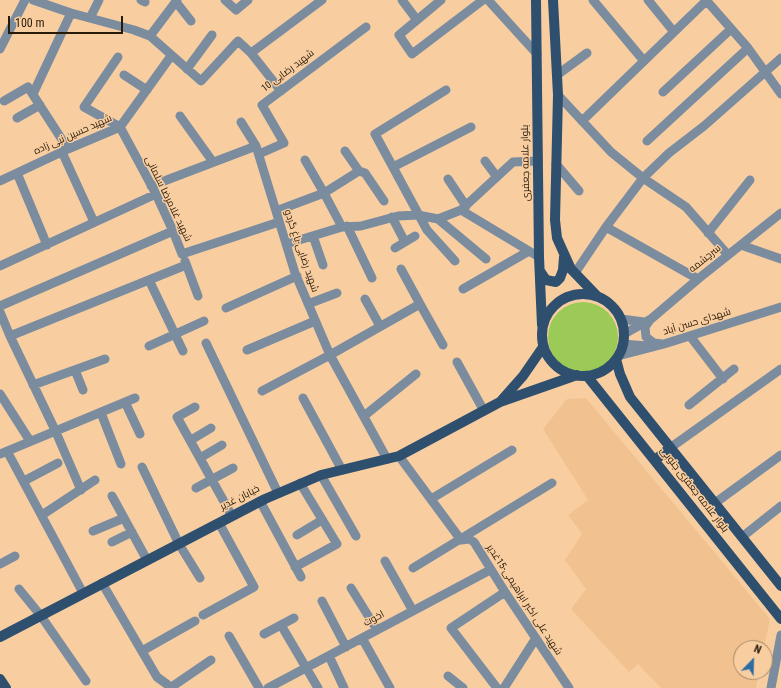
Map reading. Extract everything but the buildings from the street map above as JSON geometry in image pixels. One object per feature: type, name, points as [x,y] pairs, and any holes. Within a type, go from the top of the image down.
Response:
[{"type":"main road","name":"بلوار علامه جعفری","points":[[536,0],[539,257],[542,325]]},
{"type":"main road","points":[[500,402],[582,376],[598,373],[604,370],[617,358],[623,344],[624,334],[621,319],[615,309],[607,301],[597,296],[571,269],[564,256],[554,220],[558,96],[553,0]]},
{"type":"main road","points":[[540,271],[546,280],[556,282],[564,270],[564,256]]},
{"type":"main road","points":[[582,376],[562,370],[551,361],[543,347],[541,336],[542,325],[550,309],[563,298],[580,294],[597,296]]},
{"type":"main road","points":[[500,402],[523,376],[543,347]]},
{"type":"main road","name":"بلوار علامه جعفری جنوبی","points":[[617,358],[620,374],[630,397],[781,586]]},
{"type":"main road","name":"بلوار علامه جعفری جنوبی","points":[[582,376],[655,460],[781,619]]},
{"type":"main road","name":"خیابان غدیر","points":[[0,637],[260,501],[321,475],[399,456],[500,402]]},
{"type":"main road","points":[[655,460],[670,448]]},
{"type":"main road","points":[[0,679],[6,688]]},
{"type":"street","points":[[0,49],[25,0]]},
{"type":"street","points":[[34,0],[71,13],[134,30],[150,36],[201,81],[238,41],[251,54],[281,91]]},
{"type":"street","points":[[90,18],[99,0]]},
{"type":"street","points":[[226,0],[236,10],[248,0]]},
{"type":"street","points":[[251,54],[322,0]]},
{"type":"street","points":[[402,0],[417,20]]},
{"type":"street","points":[[441,0],[399,35],[412,54],[483,0]]},
{"type":"street","points":[[488,0],[537,54]]},
{"type":"street","points":[[593,0],[644,61]]},
{"type":"street","points":[[648,0],[674,32]]},
{"type":"street","points":[[582,121],[706,0],[748,48],[781,94]]},
{"type":"street","points":[[150,36],[176,1],[191,21]]},
{"type":"street","points":[[4,100],[30,90],[71,13]]},
{"type":"street","name":"شهید رضایی 10","points":[[257,150],[284,143],[262,105],[366,27]]},
{"type":"street","points":[[663,92],[731,28]]},
{"type":"street","points":[[187,69],[212,35]]},
{"type":"street","points":[[647,141],[748,48]]},
{"type":"street","points":[[557,75],[587,53]]},
{"type":"street","name":"شهید حسین نبی زاده","points":[[0,181],[65,150],[120,127],[171,56]]},
{"type":"street","points":[[118,57],[84,107],[120,127]]},
{"type":"street","points":[[575,273],[606,227],[643,178],[669,153],[704,126],[781,58]]},
{"type":"street","points":[[124,75],[147,90]]},
{"type":"street","points":[[30,90],[65,150],[94,222]]},
{"type":"street","points":[[446,90],[375,134],[427,230],[455,261]]},
{"type":"street","points":[[558,96],[611,152],[643,178],[686,207],[728,256]]},
{"type":"street","points":[[17,118],[40,105]]},
{"type":"street","points":[[180,116],[213,162]]},
{"type":"street","name":"شهید رضایی-باغ گردو","points":[[242,122],[257,150],[286,244],[315,321],[330,355],[387,459]]},
{"type":"street","name":"شهید غلامرضا سلمانی","points":[[120,127],[156,194],[182,254],[279,222]]},
{"type":"street","points":[[393,166],[471,127]]},
{"type":"street","points":[[151,186],[213,162],[257,150]]},
{"type":"street","points":[[344,151],[359,171],[365,173],[384,200]]},
{"type":"street","points":[[304,160],[344,227],[372,278]]},
{"type":"street","points":[[485,161],[496,177]]},
{"type":"street","points":[[438,219],[463,208],[513,162],[538,161]]},
{"type":"street","points":[[556,164],[578,191]]},
{"type":"street","points":[[276,211],[324,193],[359,171]]},
{"type":"street","points":[[17,173],[47,245]]},
{"type":"street","points":[[448,179],[463,208],[539,257]]},
{"type":"street","points":[[708,233],[750,180]]},
{"type":"street","points":[[0,266],[156,194]]},
{"type":"street","name":"سرچشمه","points":[[624,334],[647,320],[781,213]]},
{"type":"street","points":[[286,244],[344,227],[361,226],[392,217],[418,215],[438,219],[486,259]]},
{"type":"street","points":[[392,217],[405,242]]},
{"type":"street","points":[[606,227],[698,280]]},
{"type":"street","points":[[0,306],[173,231]]},
{"type":"street","points":[[313,236],[323,265]]},
{"type":"street","points":[[395,248],[415,236]]},
{"type":"street","points":[[742,244],[781,259]]},
{"type":"street","points":[[463,289],[529,251]]},
{"type":"street","points":[[182,254],[198,296]]},
{"type":"street","points":[[10,336],[186,265]]},
{"type":"street","points":[[401,269],[443,345]]},
{"type":"street","points":[[226,308],[297,276]]},
{"type":"street","points":[[149,280],[183,352]]},
{"type":"street","points":[[308,304],[337,293]]},
{"type":"street","points":[[365,299],[380,326]]},
{"type":"street","points":[[262,391],[330,355],[420,304]]},
{"type":"street","name":"شهدای حسن آباد","points":[[617,358],[781,307]]},
{"type":"street","points":[[1,318],[55,430],[81,490]]},
{"type":"street","points":[[621,319],[647,320],[645,327],[646,336],[654,343],[664,344]]},
{"type":"street","points":[[149,346],[204,321]]},
{"type":"street","points":[[247,350],[315,321]]},
{"type":"street","points":[[690,336],[723,379]]},
{"type":"street","points":[[206,343],[278,493]]},
{"type":"street","points":[[623,344],[653,347]]},
{"type":"street","points":[[33,384],[105,359]]},
{"type":"street","points":[[458,362],[484,411]]},
{"type":"street","points":[[689,405],[734,369]]},
{"type":"street","points":[[670,448],[781,369]]},
{"type":"street","points":[[75,370],[83,390]]},
{"type":"street","points":[[364,416],[416,374]]},
{"type":"street","points":[[0,394],[30,441]]},
{"type":"street","points":[[83,593],[24,481],[4,452],[135,398]]},
{"type":"street","points":[[303,398],[342,470]]},
{"type":"street","points":[[125,402],[140,434]]},
{"type":"street","points":[[195,408],[178,417],[232,516]]},
{"type":"street","points":[[101,413],[121,464]]},
{"type":"street","points":[[191,440],[211,428]]},
{"type":"street","points":[[200,458],[222,445]]},
{"type":"street","points":[[431,499],[512,450]]},
{"type":"street","points":[[715,503],[781,455]]},
{"type":"street","name":"شهید علی اکبر ابراهیمی-15غدیر","points":[[399,456],[461,540],[469,540],[474,542],[490,570],[536,638],[565,686]]},
{"type":"street","points":[[24,481],[58,463]]},
{"type":"street","points":[[142,468],[179,544],[200,578]]},
{"type":"street","points":[[196,488],[233,468]]},
{"type":"street","points":[[321,475],[356,536]]},
{"type":"street","points":[[42,515],[95,480]]},
{"type":"street","points":[[295,566],[337,544],[300,483]]},
{"type":"street","points":[[413,568],[552,484]]},
{"type":"street","points":[[112,496],[147,560]]},
{"type":"street","points":[[260,501],[301,577]]},
{"type":"street","points":[[742,537],[781,506]]},
{"type":"street","points":[[93,530],[124,518]]},
{"type":"street","points":[[297,535],[322,520]]},
{"type":"street","points":[[203,614],[254,587],[219,523]]},
{"type":"street","points":[[112,542],[132,532]]},
{"type":"street","points":[[0,564],[15,556]]},
{"type":"street","points":[[385,561],[413,611]]},
{"type":"street","name":"اخوت","points":[[268,688],[280,685],[307,667],[490,570]]},
{"type":"street","points":[[102,583],[157,678],[171,688],[211,660]]},
{"type":"street","points":[[351,588],[377,630]]},
{"type":"street","points":[[19,589],[41,616],[86,681]]},
{"type":"street","points":[[497,688],[451,628],[505,592]]},
{"type":"street","points":[[322,601],[346,647]]},
{"type":"street","points":[[264,634],[294,618]]},
{"type":"street","points":[[142,651],[195,621]]},
{"type":"street","points":[[281,625],[318,688]]},
{"type":"street","points":[[771,688],[781,635]]},
{"type":"street","points":[[228,636],[260,688]]},
{"type":"street","points":[[362,638],[390,688]]},
{"type":"street","points":[[504,688],[536,638]]},
{"type":"street","points":[[329,656],[344,688]]},
{"type":"street","points":[[448,676],[463,688]]},
{"type":"shaded area","points":[[586,398],[770,619],[766,640],[733,640],[733,680],[758,680],[756,688],[661,688],[638,664],[629,672],[571,609],[586,589],[565,560],[582,534],[568,515],[588,500],[543,429],[567,399]]},
{"type":"green space","points":[[576,302],[590,302],[603,308],[612,317],[616,323],[618,337],[616,351],[608,362],[597,370],[590,372],[576,372],[569,370],[558,362],[550,351],[548,344],[548,330],[550,323],[558,312],[569,304]]}]
